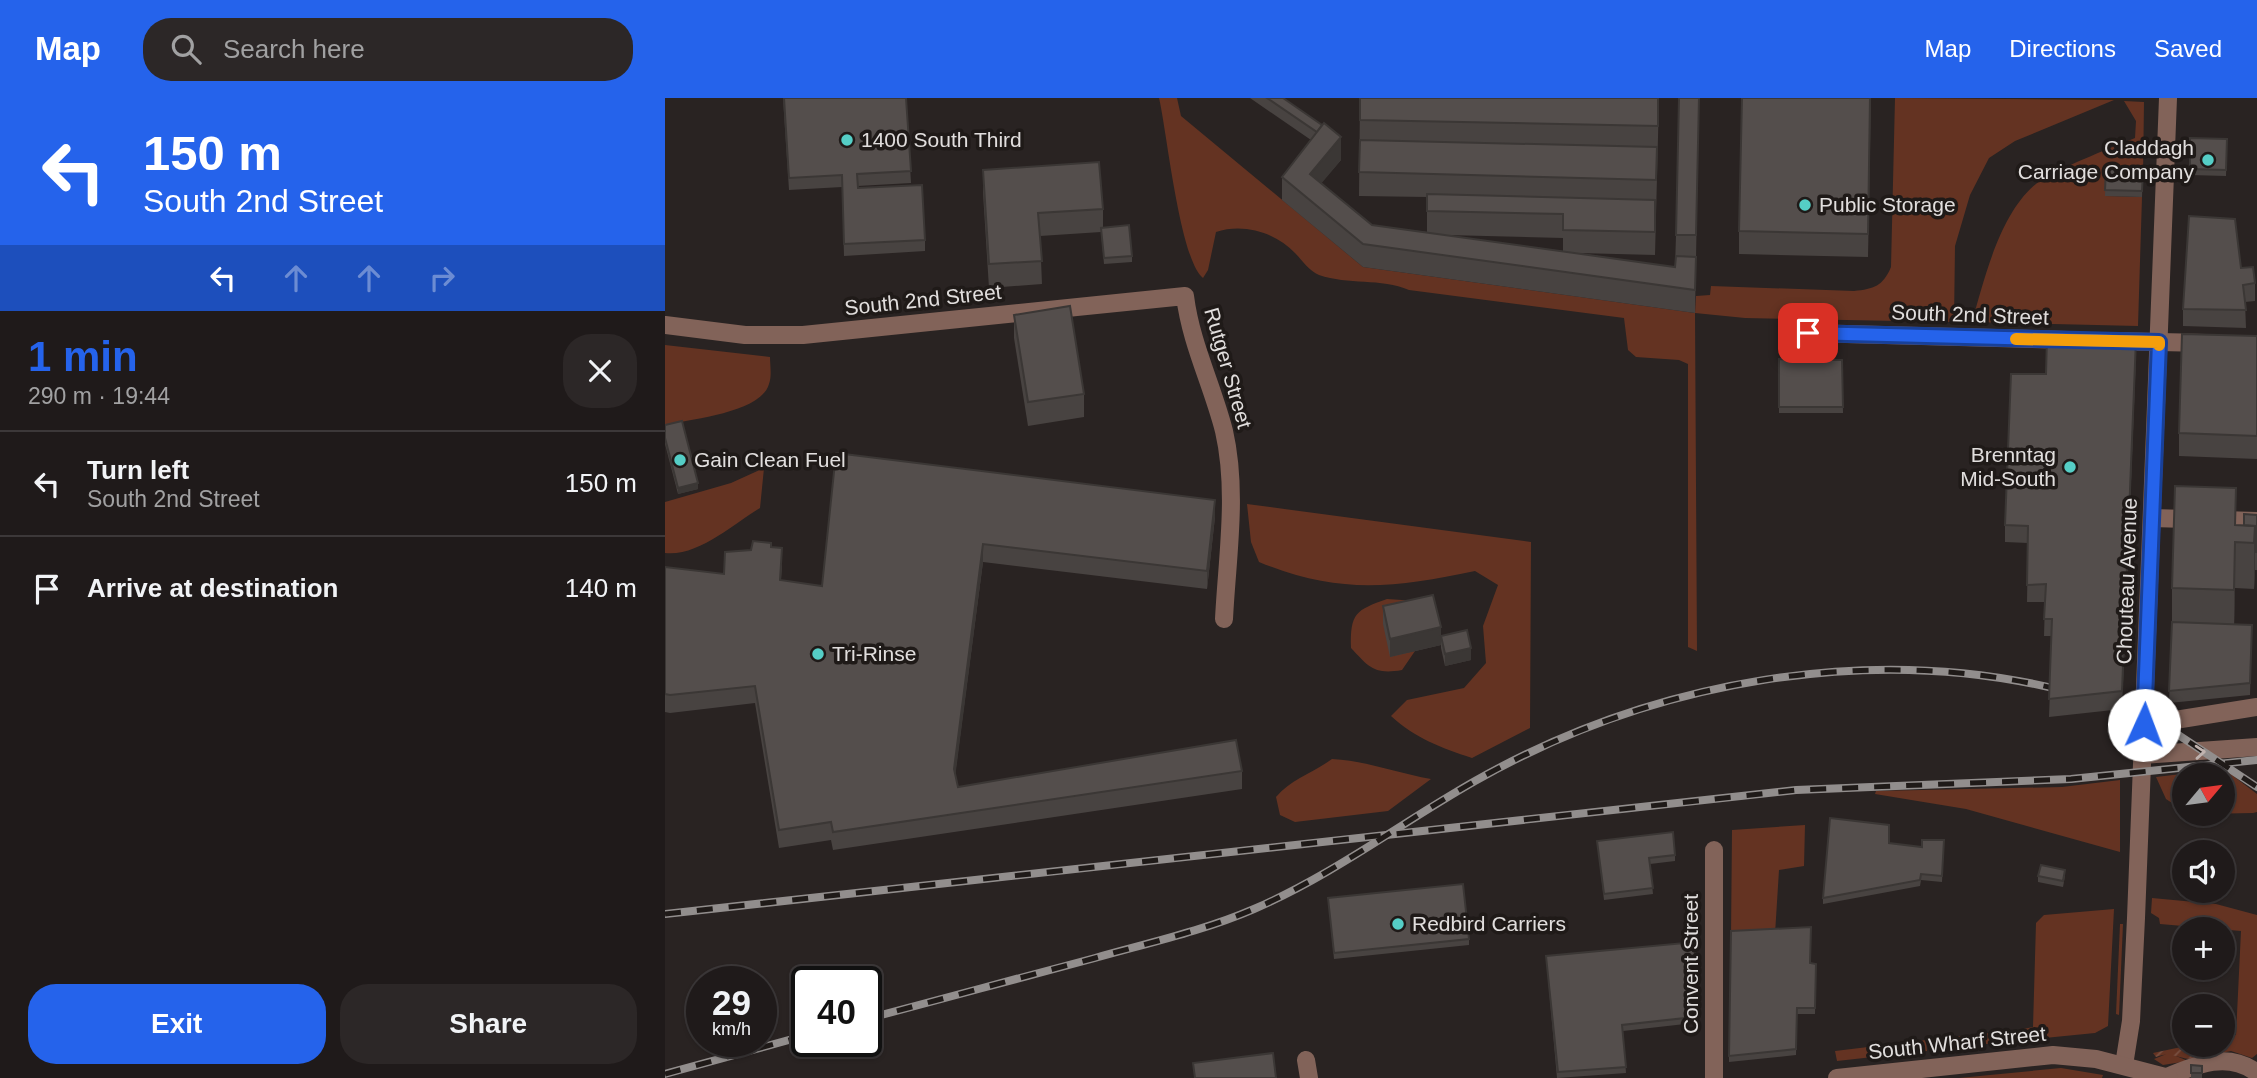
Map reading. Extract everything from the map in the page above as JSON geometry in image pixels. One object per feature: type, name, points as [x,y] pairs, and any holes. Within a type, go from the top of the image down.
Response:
[{"type":"street","name":"Chouteau Avenue","points":[[2124,1065],[2131,1021],[2168,98]]},
{"type":"street","name":"South 2nd Street","points":[[665,325],[744,335],[803,335],[1185,296]]},
{"type":"street","name":"Rutger Street","points":[[1185,296],[1197,355],[1224,433],[1230,479],[1224,619]]},
{"type":"street","name":"South 2nd Street","points":[[1808,333],[2229,344]]},
{"type":"street","points":[[2152,518],[2257,521]]},
{"type":"street","points":[[2144,725],[2257,707]]},
{"type":"street","points":[[2143,755],[2257,747]]},
{"type":"street","name":"Convent Street","points":[[1714,850],[1714,1078]]},
{"type":"street","name":"South Wharf Street","points":[[1837,1078],[2035,1056],[2071,1056],[2124,1065],[2168,1078]]},
{"type":"street","points":[[1306,1060],[1309,1078]]},
{"type":"street","points":[[2168,1078],[2186,1069],[2225,1060],[2243,1063],[2257,1073]]},
{"type":"shaded area","points":[[1159,98],[1177,98],[1181,116],[1363,267],[1695,313],[1697,651],[1688,647],[1688,364],[1679,360],[1636,357],[1628,350],[1624,318],[1330,278],[1312,271],[1278,240],[1248,229],[1216,232],[1208,270],[1203,278],[1195,266],[1181,222]]},
{"type":"shaded area","points":[[1895,98],[2114,100],[2015,141],[1989,158],[1970,195],[1955,246],[1954,322],[1745,318],[1695,313],[1696,296],[1710,295],[1711,286],[1854,291],[1872,288],[1885,278],[1891,267]]},
{"type":"shaded area","points":[[2124,101],[2144,102],[2143,176],[2106,175],[2106,196],[2142,197],[2138,326],[1972,322],[1997,242],[2018,204],[2031,189],[2056,172],[2135,138],[2136,121]]},
{"type":"shaded area","points":[[665,345],[770,357],[769,384],[763,394],[753,402],[739,408],[665,425]]},
{"type":"shaded area","points":[[764,468],[760,508],[702,545],[677,553],[665,553],[665,502],[731,483]]},
{"type":"shaded area","points":[[1247,504],[1531,542],[1530,728],[1472,758],[1429,742],[1391,716],[1407,700],[1464,688],[1486,663],[1483,626],[1498,585],[1475,571],[1418,581],[1366,585],[1315,580],[1288,573],[1259,562],[1251,542]]},
{"type":"shaded area","points":[[1387,599],[1417,601],[1390,656],[1415,651],[1402,670],[1385,671],[1373,668],[1351,648],[1352,627],[1357,614],[1368,606]]},
{"type":"shaded area","points":[[1332,759],[1431,779],[1388,811],[1295,822],[1280,815],[1276,797],[1295,781]]},
{"type":"shaded area","points":[[2172,775],[2172,803],[2166,799],[2156,777]]},
{"type":"shaded area","points":[[2235,777],[2257,794],[2257,812],[2235,814]]},
{"type":"shaded area","points":[[2120,780],[2120,852],[1966,809],[1875,794],[1876,791],[2062,787]]},
{"type":"shaded area","points":[[1805,825],[1804,866],[1779,870],[1775,934],[1731,937],[1732,830]]},
{"type":"shaded area","points":[[2152,898],[2172,900],[2172,903],[2216,904],[2257,915],[2257,1054],[2252,1058],[2235,1052],[2241,931],[2235,930],[2235,917],[2172,917],[2172,925],[2160,924],[2159,918],[2151,913]]},
{"type":"shaded area","points":[[2114,909],[2108,1026],[2095,1033],[2025,1040],[2023,1029],[2033,1027],[2036,923],[2044,915]]},
{"type":"shaded area","points":[[2120,924],[2123,924],[2119,1015],[2116,1014]]},
{"type":"shaded area","points":[[2006,1031],[2007,1042],[1936,1049],[1935,1039]]},
{"type":"shaded area","points":[[1926,1040],[1927,1051],[1837,1061],[1835,1051]]},
{"type":"shaded area","points":[[2172,1049],[2172,1056],[2156,1057],[2153,1053]]},
{"type":"shaded area","points":[[2169,1053],[2172,1057],[2188,1061],[2163,1065],[2154,1059]]},
{"type":"shaded area","points":[[2061,1068],[2103,1075],[2102,1078],[1959,1078]]},
{"type":"building","name":"1400 South Third","points":[[784,98],[906,98],[911,171],[857,174],[858,188],[922,185],[925,240],[844,244],[842,175],[789,178]]},
{"type":"building","points":[[1267,98],[1283,98],[1322,125],[1317,132]]},
{"type":"building","points":[[1360,98],[1658,98],[1658,126],[1360,120]]},
{"type":"building","points":[[1679,98],[1699,98],[1696,235],[1676,235]]},
{"type":"building","name":"Public Storage","points":[[1742,98],[1870,98],[1868,234],[1739,231]]},
{"type":"building","points":[[1324,123],[1341,137],[1310,174],[1372,225],[1675,267],[1676,256],[1696,257],[1695,290],[1363,244],[1282,177]]},
{"type":"building","name":"Claddagh Carriage Company","points":[[2190,138],[2227,139],[2226,170],[2190,169]]},
{"type":"building","points":[[1360,140],[1657,147],[1656,180],[1359,172]]},
{"type":"building","points":[[1099,162],[1103,209],[1038,213],[1042,261],[989,264],[983,170]]},
{"type":"building","points":[[2106,169],[2143,170],[2142,191],[2105,190]]},
{"type":"building","points":[[1427,194],[1655,200],[1655,232],[1563,230],[1563,214],[1427,211]]},
{"type":"building","points":[[2189,216],[2235,219],[2241,268],[2253,267],[2255,283],[2243,285],[2246,310],[2183,309]]},
{"type":"building","points":[[1129,225],[1132,256],[1104,258],[1101,228]]},
{"type":"building","points":[[1070,306],[1084,394],[1028,402],[1014,315]]},
{"type":"building","points":[[2182,334],[2257,336],[2257,436],[2179,433]]},
{"type":"building","name":"Brenntag Mid-South","points":[[2047,337],[2136,339],[2122,691],[2049,699],[2052,619],[2044,619],[2046,584],[2027,585],[2028,526],[2005,525],[2011,374],[2046,374]]},
{"type":"building","points":[[1779,359],[1842,360],[1843,407],[1779,407]]},
{"type":"building","name":"Gain Clean Fuel","points":[[682,421],[698,483],[678,488],[665,438],[665,425]]},
{"type":"building","name":"Tri-Rinse","points":[[836,453],[1215,500],[1207,571],[983,544],[954,769],[958,787],[1236,740],[1242,771],[833,832],[831,822],[779,830],[755,686],[665,694],[665,567],[724,574],[725,552],[751,550],[753,541],[771,543],[771,547],[782,548],[780,580],[822,586]]},
{"type":"building","points":[[2175,486],[2236,488],[2235,525],[2255,526],[2254,543],[2235,542],[2234,590],[2172,588]]},
{"type":"building","points":[[2244,514],[2257,515],[2257,552],[2255,526],[2244,525]]},
{"type":"building","points":[[1433,595],[1441,627],[1390,639],[1383,606]]},
{"type":"building","points":[[2172,622],[2252,625],[2250,683],[2169,691]]},
{"type":"building","points":[[1467,630],[1471,648],[1445,654],[1441,636]]},
{"type":"building","points":[[1830,818],[1889,825],[1889,843],[1922,847],[1922,840],[1944,840],[1942,876],[1921,874],[1920,880],[1823,898]]},
{"type":"building","points":[[1673,832],[1675,855],[1649,858],[1653,888],[1604,894],[1597,841]]},
{"type":"building","points":[[2041,865],[2065,870],[2063,881],[2038,876]]},
{"type":"building","name":"Redbird Carriers","points":[[1463,884],[1469,939],[1334,953],[1328,898]]},
{"type":"building","points":[[1811,927],[1810,963],[1816,964],[1815,1008],[1797,1008],[1796,1049],[1729,1056],[1731,931]]},
{"type":"building","points":[[1695,942],[1694,1017],[1622,1025],[1626,1067],[1558,1072],[1546,956]]},
{"type":"building","points":[[1273,1053],[1276,1078],[1195,1078],[1193,1063]]},
{"type":"building","points":[[2191,1065],[2202,1066],[2202,1073],[2191,1073]]},
{"type":"railway","points":[[882,1015],[1155,942],[1235,917],[1311,881],[1447,797],[1543,746],[1614,718],[1688,695],[1764,680],[1841,671],[1918,670],[1994,677],[2069,692]]},
{"type":"railway","points":[[2102,702],[2180,736],[2257,787]]},
{"type":"railway","points":[[665,914],[1796,790],[2071,779],[2257,760]]},
{"type":"railway","points":[[665,1074],[791,1039]]},
{"type":"slow traffic","points":[[2016,339],[2159,342],[2159,345]]},
{"type":"place","name":"1400 South Third","points":[[847,140]]},
{"type":"place","name":"Claddagh Carriage Company","points":[[2208,160]]},
{"type":"place","name":"Public Storage","points":[[1805,205]]},
{"type":"place","name":"Gain Clean Fuel","points":[[680,460]]},
{"type":"place","name":"Brenntag Mid-South","points":[[2070,467]]},
{"type":"place","name":"Tri-Rinse","points":[[818,654]]},
{"type":"place","name":"Redbird Carriers","points":[[1398,924]]},
{"type":"route","points":[[1808,333],[2159,342],[2144,725]]}]
